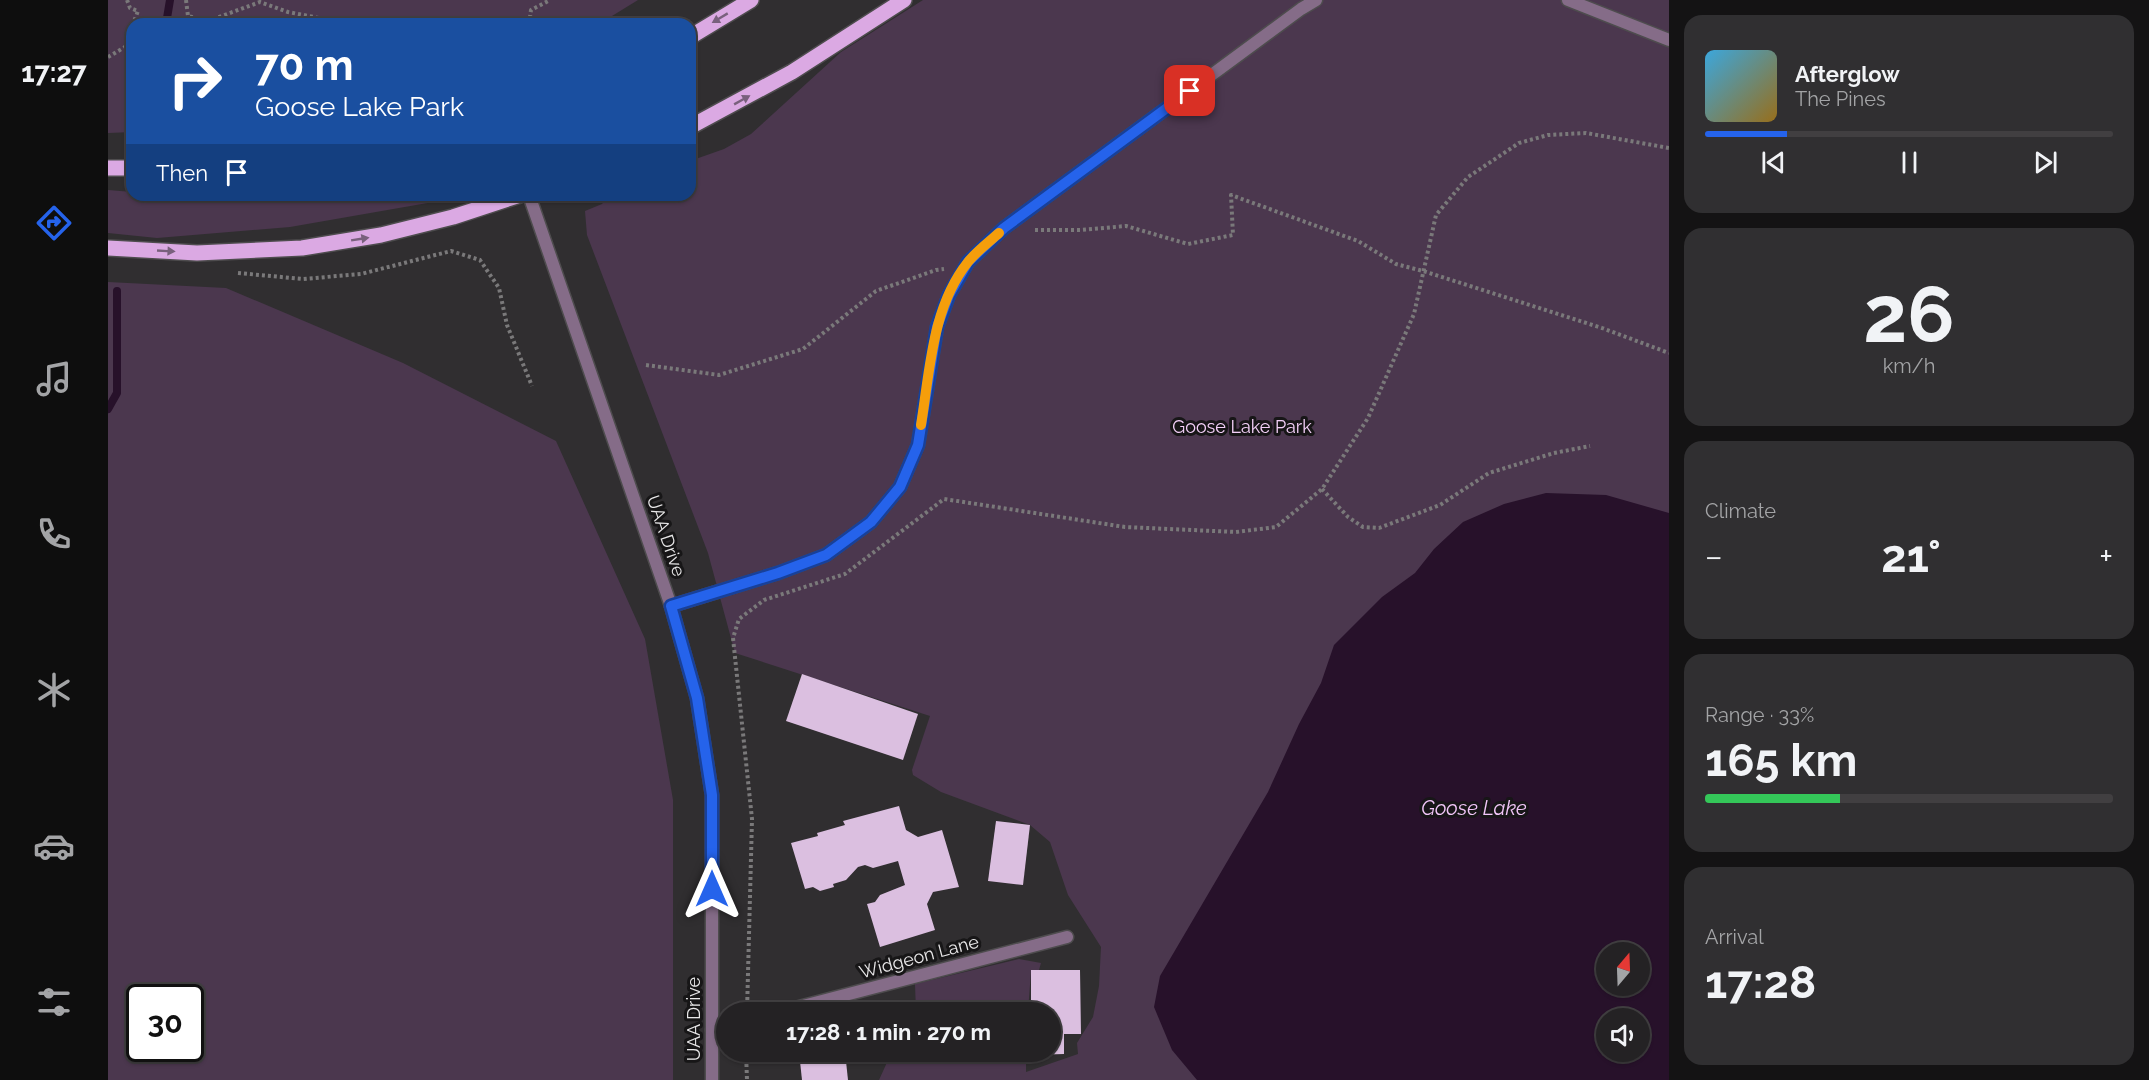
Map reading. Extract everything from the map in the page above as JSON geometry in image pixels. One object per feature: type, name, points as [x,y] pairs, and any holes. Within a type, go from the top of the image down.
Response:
[{"type":"main road","points":[[696,33],[751,0]]},
{"type":"main road","points":[[696,124],[792,72],[904,0]]},
{"type":"main road","points":[[108,168],[126,168]]},
{"type":"main road","points":[[108,248],[197,253],[302,249],[381,236],[502,201]]},
{"type":"street","points":[[671,606],[778,573],[826,555],[871,522],[900,487],[918,445],[937,327],[949,295],[968,262],[1004,228],[1316,0]]},
{"type":"street","points":[[1568,0],[1669,40]]},
{"type":"street","name":"UAA Drive","points":[[531,201],[671,606],[697,698],[712,795],[712,1080]]},
{"type":"street","name":"Widgeon Lane","points":[[818,1002],[1067,937]]},
{"type":"street","points":[[712,1030],[716,1029]]},
{"type":"path","points":[[127,0],[130,8],[138,11],[135,18]]},
{"type":"path","points":[[186,0],[188,16],[196,18]]},
{"type":"path","points":[[530,18],[531,10],[550,0]]},
{"type":"path","points":[[216,18],[260,2],[288,12],[319,18]]},
{"type":"path","points":[[108,57],[125,47],[126,44]]},
{"type":"path","points":[[747,1002],[752,819],[733,638],[739,619],[764,600],[845,574],[944,499],[1125,527],[1236,532],[1276,527],[1322,489],[1368,418],[1414,314],[1436,215],[1468,177],[1519,143],[1548,135],[1586,133],[1669,148]]},
{"type":"path","points":[[1025,232],[1036,229],[1080,230],[1126,226],[1188,243],[1233,235],[1231,195],[1358,241],[1396,264],[1602,328],[1669,353]]},
{"type":"path","points":[[237,273],[303,279],[361,274],[451,251],[480,260],[499,288],[507,325],[532,386]]},
{"type":"path","points":[[646,365],[719,375],[803,349],[876,291],[936,270],[965,268]]},
{"type":"path","points":[[1322,489],[1348,517],[1363,527],[1379,528],[1440,505],[1489,473],[1554,453],[1590,446]]},
{"type":"path","points":[[746,1062],[747,1080]]},
{"type":"green space","points":[[108,0],[638,0],[609,18],[126,18],[126,132],[108,133]]},
{"type":"green space","name":"Goose Lake Park","points":[[923,0],[1669,0],[1669,1080],[879,1080],[887,1062],[1026,1062],[1026,1072],[1061,1062],[1061,1060],[1078,1054],[1077,1043],[1093,1017],[1099,986],[1101,947],[1068,895],[1050,842],[1030,825],[941,792],[913,775],[912,770],[930,716],[735,653],[708,553],[587,235],[585,211],[604,201],[696,201],[696,159],[724,149],[751,134],[841,52]]},
{"type":"green space","points":[[108,190],[126,192],[126,201],[439,201],[290,227],[157,238],[108,233]]},
{"type":"green space","points":[[108,282],[226,288],[403,363],[556,441],[645,639],[673,800],[673,1080],[108,1080]]},
{"type":"green space","points":[[1019,959],[1041,963],[1039,970],[1031,971],[1029,1002],[916,1002],[915,984]]},
{"type":"water","name":"Goose Lake","points":[[1546,493],[1606,495],[1669,513],[1669,1080],[1197,1080],[1172,1050],[1154,1007],[1160,976],[1268,792],[1299,724],[1321,683],[1334,645],[1382,597],[1415,573],[1434,549],[1463,522],[1504,504]]},
{"type":"building","points":[[802,674],[918,714],[903,760],[786,721]]},
{"type":"building","points":[[899,806],[906,830],[918,837],[942,830],[959,887],[933,892],[927,904],[935,930],[880,947],[867,904],[875,902],[880,895],[905,885],[898,861],[873,868],[865,865],[858,867],[846,880],[833,884],[834,887],[820,891],[813,887],[805,889],[791,843],[818,836],[817,833],[845,825],[843,821]]},
{"type":"building","points":[[996,821],[1030,825],[1023,885],[988,881]]},
{"type":"building","points":[[1031,970],[1080,970],[1081,1034],[1064,1034],[1064,1054],[1061,1054],[1061,1002],[1031,1002]]},
{"type":"building","points":[[800,1062],[846,1062],[848,1080],[802,1080]]},
{"type":"waterway","points":[[167,18],[170,0]]},
{"type":"waterway","points":[[108,409],[117,393],[117,291]]},
{"type":"slow traffic","points":[[921,425],[937,327],[949,295],[968,262],[999,233]]},
{"type":"route","points":[[712,889],[712,795],[697,698],[671,606],[778,573],[826,555],[871,522],[900,487],[918,445],[937,327],[949,295],[968,262],[1004,228],[1190,91]]}]
